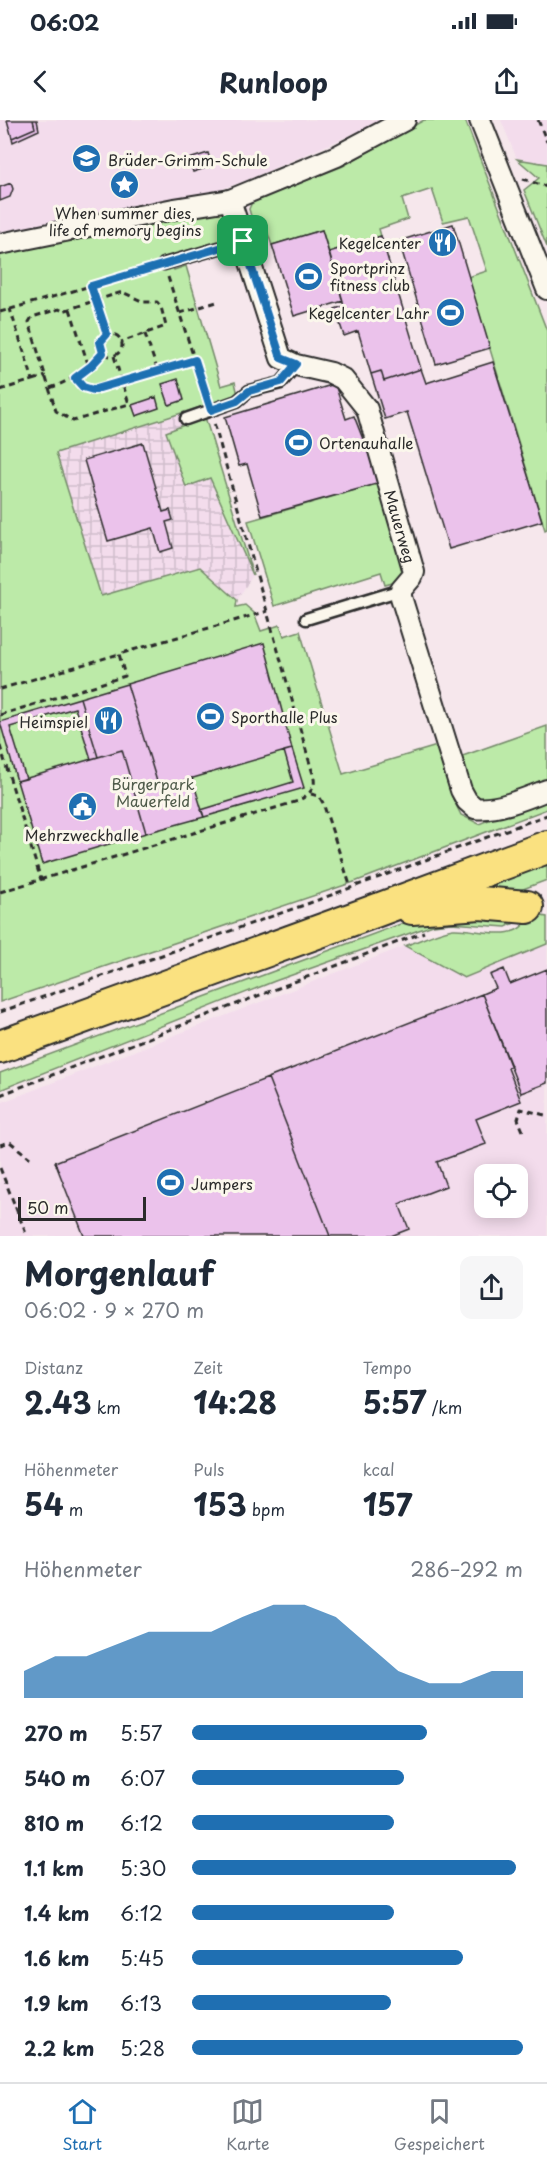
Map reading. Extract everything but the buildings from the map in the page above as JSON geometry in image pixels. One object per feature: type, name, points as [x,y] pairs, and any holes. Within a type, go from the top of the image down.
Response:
[{"type":"main road","points":[[0,1047],[547,847]]},
{"type":"main road","points":[[375,911],[480,903],[532,908]]},
{"type":"street","points":[[0,244],[230,200],[337,156],[405,120]]},
{"type":"street","points":[[480,120],[547,289]]},
{"type":"street","points":[[230,200],[281,358],[296,364]]},
{"type":"street","name":"Mauerweg","points":[[296,364],[331,373],[343,379],[367,409],[414,572],[400,590]]},
{"type":"street","points":[[400,590],[400,597],[466,801],[475,808],[485,808],[523,799],[547,790]]},
{"type":"lane","points":[[164,264],[243,241]]},
{"type":"lane","points":[[186,418],[237,401],[249,391],[281,382],[296,364]]},
{"type":"lane","points":[[306,619],[400,590]]},
{"type":"path","points":[[538,120],[547,141]]},
{"type":"path","points":[[0,312],[164,264],[211,410],[315,784],[311,794],[298,801],[0,892]]},
{"type":"path","points":[[91,286],[107,334]]},
{"type":"path","points":[[114,356],[129,404],[73,422],[56,411],[29,322],[32,317],[58,309],[63,311],[122,292],[144,302],[157,302],[161,307],[166,326],[121,342]]},
{"type":"path","points":[[180,314],[220,301]]},
{"type":"path","points":[[10,309],[33,380]]},
{"type":"path","points":[[70,309],[89,367]]},
{"type":"path","points":[[103,353],[100,342],[107,334],[114,334],[121,342],[121,349],[114,356]]},
{"type":"path","points":[[145,334],[158,372]]},
{"type":"path","points":[[50,388],[75,378],[103,353]]},
{"type":"path","points":[[103,353],[114,356]]},
{"type":"path","points":[[75,378],[83,387],[93,390],[195,360]]},
{"type":"path","points":[[0,390],[46,376]]},
{"type":"path","points":[[0,689],[268,611]]},
{"type":"path","points":[[0,715],[125,676],[119,654]]},
{"type":"path","points":[[0,746],[41,880]]},
{"type":"path","points":[[311,794],[319,796],[323,803],[351,888]]},
{"type":"path","points":[[0,1012],[351,888],[547,815]]},
{"type":"path","points":[[0,1095],[430,930]]},
{"type":"path","points":[[523,1131],[518,1119],[521,1109],[545,1116]]},
{"type":"path","points":[[0,1145],[10,1142],[30,1158]]},
{"type":"path","points":[[0,1168],[27,1236]]},
{"type":"shaded area","points":[[0,120],[380,120],[247,180],[197,198],[0,235]]},
{"type":"shaded area","points":[[501,120],[547,120],[547,181],[523,166],[517,159]]},
{"type":"shaded area","points":[[184,413],[221,506],[253,575],[237,600],[236,608],[117,646],[56,453]]},
{"type":"shaded area","points":[[547,944],[547,1236],[0,1236],[0,1103],[405,946],[464,978]]},
{"type":"green space","points":[[424,120],[465,120],[547,331],[547,529],[545,530],[468,277],[487,271],[469,216],[443,222],[432,189],[402,199],[408,219],[379,229],[381,236],[329,252],[322,230],[272,245],[264,223],[254,227],[249,209],[252,202],[343,166]]},
{"type":"green space","points":[[517,159],[547,164],[547,247],[524,190],[539,178]]},
{"type":"green space","name":"Bürgerpark Mauerfeld","points":[[221,208],[232,239],[170,258],[174,270],[186,266],[221,386],[235,382],[238,395],[56,453],[101,596],[200,567],[237,600],[236,607],[245,605],[254,613],[261,631],[280,625],[284,636],[300,631],[343,774],[437,746],[453,799],[461,815],[479,824],[547,797],[547,809],[357,881],[0,1002],[0,254]]},
{"type":"green space","points":[[205,417],[253,575],[210,478],[186,487],[166,432]]},
{"type":"green space","points":[[380,483],[408,572],[404,580],[385,585],[381,572],[274,606],[248,521]]},
{"type":"green space","points":[[547,726],[547,780],[495,799],[483,799],[470,792],[457,758]]},
{"type":"green space","points":[[547,858],[547,880],[510,894],[476,890]]},
{"type":"green space","points":[[430,913],[517,922],[506,927],[451,923],[433,925],[275,981],[0,1090],[0,1073]]},
{"type":"green space","points":[[529,914],[547,917],[547,944],[464,978],[405,946],[454,929],[508,933],[524,924]]},
{"type":"place","name":"Brüder-Grimm-Schule","points":[[87,159]]},
{"type":"place","name":"When summer dies, life of memory begins","points":[[125,185]]},
{"type":"place","name":"Kegelcenter","points":[[442,242]]},
{"type":"place","name":"Sportprinz fitness club","points":[[309,276]]},
{"type":"place","name":"Kegelcenter Lahr","points":[[450,312]]},
{"type":"place","name":"Ortenauhalle","points":[[298,442]]},
{"type":"place","name":"Sporthalle Plus","points":[[210,716]]},
{"type":"place","name":"Heimspiel","points":[[109,721]]},
{"type":"place","name":"Mehrzweckhalle","points":[[82,807]]},
{"type":"place","name":"Jumpers","points":[[170,1183]]},
{"type":"route","points":[[243,241],[281,358],[296,364],[281,382],[249,391],[237,401],[211,410],[195,360],[93,390],[83,387],[75,378],[103,353],[100,350],[100,342],[107,334],[91,286],[243,241]]}]
